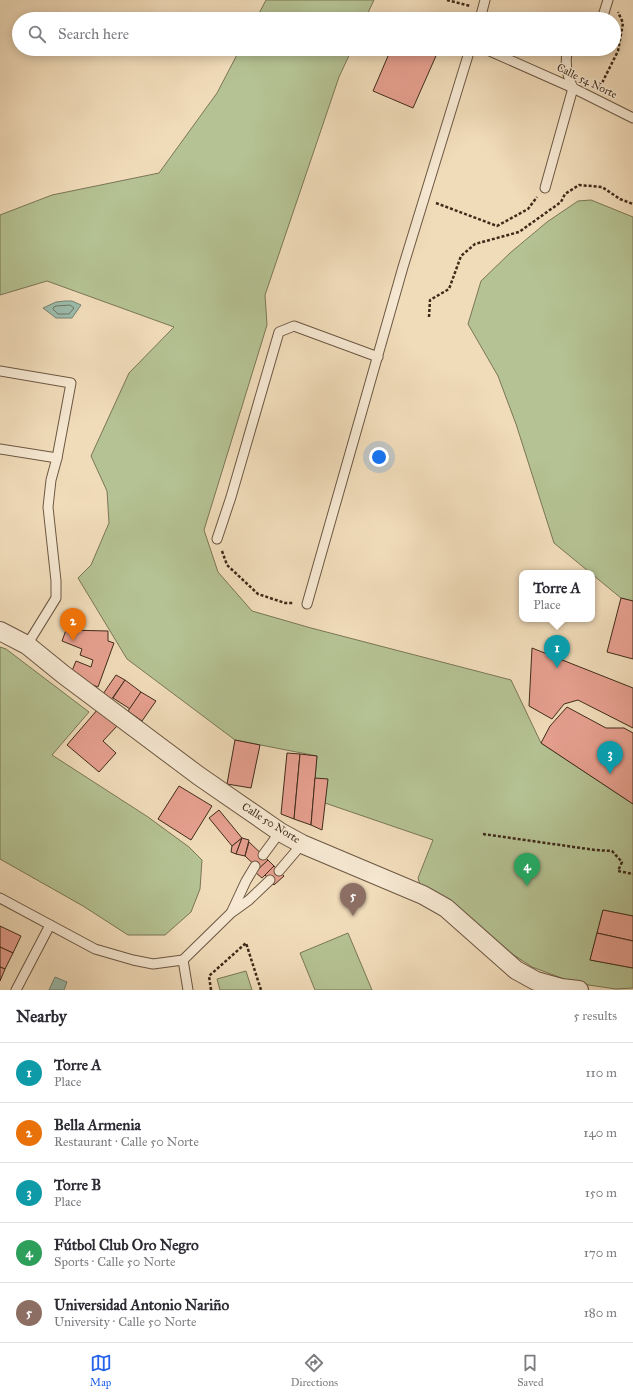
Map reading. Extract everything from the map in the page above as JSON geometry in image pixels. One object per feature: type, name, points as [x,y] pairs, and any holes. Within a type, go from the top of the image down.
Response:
[{"type":"street","name":"Calle 50 Norte","points":[[0,632],[27,645],[64,675],[199,776],[280,832],[302,844],[423,895],[446,908],[516,970],[536,981],[561,988],[580,990]]},
{"type":"lane","points":[[604,12],[608,0]]},
{"type":"lane","points":[[307,604],[424,198],[468,56]]},
{"type":"lane","name":"Calle 54 Norte","points":[[501,56],[595,98],[633,118]]},
{"type":"lane","points":[[545,188],[573,88],[568,78],[566,56]]},
{"type":"lane","points":[[218,539],[279,332],[294,326],[378,357]]},
{"type":"lane","points":[[0,371],[71,382],[57,458],[51,480],[48,507],[56,581],[56,598],[27,645]]},
{"type":"lane","points":[[0,449],[57,458]]},
{"type":"lane","points":[[263,856],[280,832]]},
{"type":"lane","points":[[279,871],[302,844]]},
{"type":"lane","points":[[231,913],[255,866]]},
{"type":"lane","points":[[0,898],[95,949],[153,964],[183,960],[231,913],[249,900],[270,880]]},
{"type":"lane","points":[[16,990],[50,925]]},
{"type":"lane","points":[[183,960],[188,990]]},
{"type":"path","points":[[447,0],[484,5]]},
{"type":"path","points":[[616,5],[619,12]]},
{"type":"path","points":[[621,18],[623,23],[621,34]]},
{"type":"path","points":[[595,98],[616,56]]},
{"type":"path","points":[[429,317],[430,300],[449,289],[461,256],[475,244],[519,232],[561,202],[566,194],[579,186],[602,187],[620,199],[633,204]]},
{"type":"path","points":[[424,198],[497,226],[528,209],[545,188]]},
{"type":"path","points":[[218,539],[227,565],[258,594],[285,603],[307,604]]},
{"type":"path","points":[[482,834],[595,850],[612,851],[622,862],[618,871],[633,874]]},
{"type":"path","points":[[211,990],[208,976],[246,943],[261,990]]},
{"type":"green space","points":[[266,0],[374,0],[368,12],[260,12]]},
{"type":"green space","points":[[236,56],[349,56],[339,77],[265,295],[267,325],[204,530],[218,572],[252,611],[311,628],[511,680],[541,743],[633,804],[633,916],[603,910],[590,960],[633,968],[633,988],[616,989],[575,983],[532,967],[423,895],[418,878],[433,840],[325,803],[315,778],[317,756],[235,740],[127,659],[78,578],[91,565],[109,523],[107,491],[91,456],[129,373],[174,327],[47,281],[0,295],[0,215],[52,195],[159,173],[217,93]]},
{"type":"green space","points":[[591,200],[633,217],[633,601],[621,598],[595,577],[595,570],[587,570],[554,543],[516,424],[498,376],[468,324],[481,281],[510,253],[547,222],[578,201]]},
{"type":"green space","points":[[0,647],[6,649],[89,712],[52,755],[148,817],[189,847],[202,860],[200,889],[191,912],[165,935],[128,935],[83,906],[0,859]]},
{"type":"green space","points":[[348,933],[372,990],[315,990],[300,953]]},
{"type":"green space","points":[[246,971],[252,990],[220,990],[217,979]]},
{"type":"water","points":[[72,301],[81,305],[72,318],[56,318],[43,308],[56,302]]},
{"type":"water","points":[[55,977],[67,982],[64,990],[49,990]]},
{"type":"building","points":[[388,56],[436,56],[413,108],[373,91]]},
{"type":"building","points":[[621,598],[633,601],[633,659],[607,652]]},
{"type":"building","points":[[66,630],[108,631],[108,641],[114,643],[98,687],[70,676],[76,661],[91,667],[93,660],[80,655],[82,649],[62,641]]},
{"type":"building","points":[[532,648],[633,688],[633,728],[578,700],[564,704],[552,719],[529,706]]},
{"type":"building","points":[[116,675],[125,680],[111,700],[103,694]]},
{"type":"building","points":[[125,680],[141,692],[130,709],[113,698]]},
{"type":"building","points":[[141,692],[156,701],[142,721],[128,711]]},
{"type":"building","points":[[567,707],[606,728],[624,728],[633,733],[633,804],[541,743],[550,726]]},
{"type":"building","points":[[98,709],[117,726],[103,741],[116,753],[99,772],[67,745]]},
{"type":"building","points":[[235,740],[260,745],[251,788],[227,784]]},
{"type":"building","points":[[287,753],[300,754],[294,819],[281,814]]},
{"type":"building","points":[[300,754],[317,756],[311,825],[294,819]]},
{"type":"building","points":[[315,778],[328,779],[322,830],[311,825]]},
{"type":"building","points":[[179,786],[212,806],[191,840],[158,819]]},
{"type":"building","points":[[219,810],[242,838],[232,846],[209,818]]},
{"type":"building","points":[[242,838],[236,854],[231,852],[232,846]]},
{"type":"building","points":[[242,838],[249,840],[245,856],[236,854]]},
{"type":"building","points":[[249,842],[268,860],[259,869],[245,856]]},
{"type":"building","points":[[268,860],[274,866],[262,878],[255,872]]},
{"type":"building","points":[[274,866],[284,876],[274,885],[265,875]]},
{"type":"building","points":[[603,910],[633,916],[633,941],[597,933]]},
{"type":"building","points":[[0,926],[21,936],[13,953],[0,947]]},
{"type":"building","points":[[597,933],[633,941],[633,968],[590,960]]},
{"type":"building","points":[[0,947],[13,953],[5,969],[0,967]]},
{"type":"building","points":[[0,967],[5,969],[0,981]]},
{"type":"place","name":"Bella Armenia","points":[[73,641]]},
{"type":"place","name":"Torre A","points":[[557,668]]},
{"type":"place","name":"Torre B","points":[[610,774]]},
{"type":"place","name":"Fútbol Club Oro Negro","points":[[527,886]]},
{"type":"place","name":"Universidad Antonio Nariño","points":[[353,916]]}]
